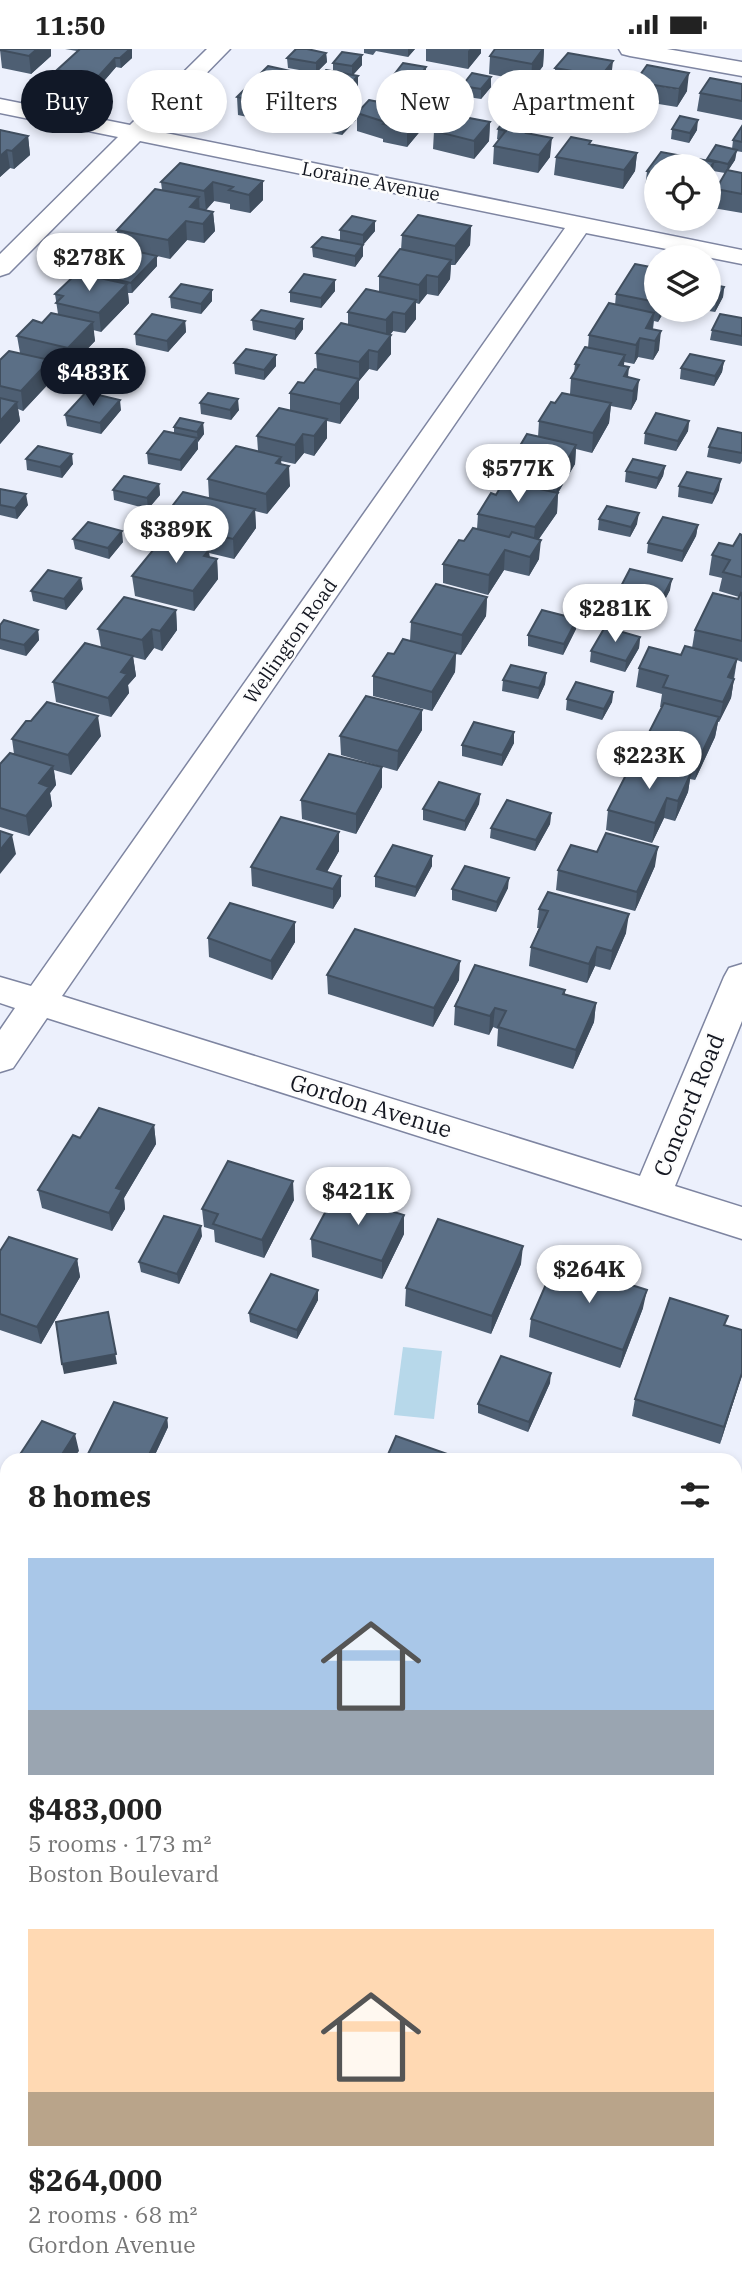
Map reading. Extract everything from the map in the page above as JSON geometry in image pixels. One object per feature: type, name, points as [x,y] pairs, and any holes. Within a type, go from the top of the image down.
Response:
[{"type":"street","points":[[0,268],[219,49]]},
{"type":"street","points":[[631,49],[742,69]]},
{"type":"street","name":"Loraine Avenue","points":[[0,106],[742,257]]},
{"type":"street","name":"Wellington Road","points":[[0,1058],[580,224]]},
{"type":"street","name":"Concord Road","points":[[652,1194],[742,977]]},
{"type":"street","name":"Gordon Avenue","points":[[0,990],[742,1223]]},
{"type":"water","points":[[403,1347],[442,1351],[434,1419],[394,1415]]},
{"type":"building","points":[[1,49],[37,49],[29,56]]},
{"type":"building","points":[[80,49],[130,49],[120,58],[115,58],[104,70],[57,70]]},
{"type":"building","points":[[296,49],[326,53],[316,63],[287,58]]},
{"type":"building","points":[[495,49],[543,49],[532,64],[490,56]]},
{"type":"building","points":[[342,52],[362,55],[352,66],[333,63]]},
{"type":"building","points":[[568,53],[613,61],[606,70],[555,68]]},
{"type":"building","points":[[403,63],[426,67],[424,70],[398,70]]},
{"type":"building","points":[[647,65],[689,73],[679,89],[659,86],[659,70],[643,70]]},
{"type":"building","points":[[268,66],[286,70],[264,70]]},
{"type":"building","points":[[474,73],[488,76],[481,89],[474,88]]},
{"type":"building","points":[[710,78],[742,84],[742,101],[700,93]]},
{"type":"building","points":[[369,100],[376,101],[376,119],[362,115],[362,108]]},
{"type":"building","points":[[680,116],[698,120],[690,133],[672,129]]},
{"type":"building","points":[[474,119],[488,122],[474,141],[442,133],[474,133]]},
{"type":"building","points":[[742,126],[742,142],[733,140]]},
{"type":"building","points":[[0,130],[28,136],[12,151],[7,150],[0,156]]},
{"type":"building","points":[[504,133],[526,133],[552,138],[539,155],[494,146]]},
{"type":"building","points":[[571,137],[591,141],[589,144],[637,153],[624,170],[556,157]]},
{"type":"building","points":[[716,145],[737,150],[728,164],[721,162],[721,154],[710,154]]},
{"type":"building","points":[[180,163],[263,181],[249,195],[213,182],[204,191],[161,182]]},
{"type":"building","points":[[727,170],[742,173],[742,194],[721,190],[721,180]]},
{"type":"building","points":[[155,189],[199,197],[190,207],[213,212],[203,224],[186,221],[168,240],[117,230]]},
{"type":"building","points":[[418,215],[471,226],[455,246],[402,235]]},
{"type":"building","points":[[352,216],[375,221],[363,235],[340,230]]},
{"type":"building","points":[[322,237],[363,245],[355,256],[312,247]]},
{"type":"building","points":[[118,247],[157,256],[131,283],[84,272],[101,255],[109,257]]},
{"type":"building","points":[[400,249],[451,260],[438,277],[427,275],[419,285],[379,276]]},
{"type":"building","points":[[635,264],[644,266],[644,300],[616,294]]},
{"type":"building","points":[[77,273],[127,284],[99,313],[56,303],[63,296],[55,294]]},
{"type":"building","points":[[304,274],[335,280],[321,298],[290,292]]},
{"type":"building","points":[[181,284],[212,290],[201,304],[170,297]]},
{"type":"building","points":[[366,289],[416,300],[405,314],[393,312],[386,320],[348,312]]},
{"type":"building","points":[[609,303],[644,311],[644,322],[649,322],[646,328],[661,331],[655,341],[640,338],[636,345],[589,335]]},
{"type":"building","points":[[261,310],[303,319],[295,329],[252,320]]},
{"type":"building","points":[[51,313],[93,322],[68,348],[17,336],[33,320],[42,323]]},
{"type":"building","points":[[152,314],[185,321],[167,341],[135,334]]},
{"type":"building","points":[[721,314],[742,318],[742,336],[712,330],[716,322],[721,322]]},
{"type":"building","points":[[341,323],[391,335],[378,352],[369,350],[359,362],[316,353]]},
{"type":"building","points":[[585,347],[625,355],[619,365],[629,367],[624,376],[639,380],[633,391],[571,378],[579,365],[575,364]]},
{"type":"building","points":[[246,349],[276,355],[264,370],[234,363]]},
{"type":"building","points":[[9,351],[50,360],[21,391],[0,386],[0,360]]},
{"type":"building","points":[[690,354],[724,361],[715,376],[681,368]]},
{"type":"building","points":[[108,360],[138,367],[128,378],[99,371]]},
{"type":"building","points":[[315,369],[359,379],[340,404],[290,393],[298,382],[304,383]]},
{"type":"building","points":[[86,392],[120,400],[100,423],[65,415]]},
{"type":"building","points":[[208,393],[238,399],[230,410],[200,403]]},
{"type":"building","points":[[562,393],[611,403],[593,433],[539,421],[551,402],[555,403]]},
{"type":"building","points":[[0,398],[17,402],[0,421]]},
{"type":"building","points":[[279,408],[327,419],[314,436],[303,434],[295,445],[257,436]]},
{"type":"building","points":[[656,413],[689,421],[678,441],[645,433]]},
{"type":"building","points":[[180,418],[203,423],[197,432],[174,427]]},
{"type":"building","points":[[718,428],[742,433],[742,453],[709,447]]},
{"type":"building","points":[[164,431],[197,438],[180,460],[147,453]]},
{"type":"building","points":[[527,434],[576,445],[558,477],[508,466]]},
{"type":"building","points":[[38,446],[72,454],[60,467],[26,459]]},
{"type":"building","points":[[236,446],[281,457],[276,463],[289,466],[266,494],[208,479]]},
{"type":"building","points":[[633,459],[665,466],[658,478],[626,471]]},
{"type":"building","points":[[687,472],[721,479],[714,494],[679,486]]},
{"type":"building","points":[[124,476],[159,484],[147,498],[113,490]]},
{"type":"building","points":[[504,481],[558,493],[535,527],[478,514],[491,493],[496,495]]},
{"type":"building","points":[[0,489],[26,494],[15,508],[0,505]]},
{"type":"building","points":[[183,492],[255,509],[233,539],[160,522]]},
{"type":"building","points":[[607,506],[639,513],[631,527],[599,519]]},
{"type":"building","points":[[663,517],[698,525],[683,551],[648,543]]},
{"type":"building","points":[[88,522],[122,531],[108,548],[73,539]]},
{"type":"building","points":[[473,528],[509,537],[512,532],[541,540],[530,557],[505,550],[489,575],[443,564],[459,540],[464,541]]},
{"type":"building","points":[[740,534],[742,577],[723,572],[730,560],[712,555],[719,543],[733,546]]},
{"type":"building","points":[[162,539],[209,550],[204,556],[217,559],[193,591],[132,576]]},
{"type":"building","points":[[630,569],[672,579],[661,600],[619,590]]},
{"type":"building","points":[[48,570],[81,578],[64,599],[31,591]]},
{"type":"building","points":[[436,584],[487,597],[462,635],[411,622]]},
{"type":"building","points":[[713,593],[738,599],[742,594],[742,641],[695,630]]},
{"type":"building","points":[[124,597],[176,610],[160,631],[152,629],[142,640],[98,629]]},
{"type":"building","points":[[542,610],[577,619],[564,644],[528,635]]},
{"type":"building","points":[[4,620],[38,630],[24,645],[0,639],[0,625]]},
{"type":"building","points":[[605,627],[640,637],[626,661],[591,651]]},
{"type":"building","points":[[403,639],[456,653],[432,692],[373,676],[388,653],[394,654]]},
{"type":"building","points":[[85,643],[133,656],[121,672],[127,674],[108,698],[53,682]]},
{"type":"building","points":[[685,646],[737,659],[728,677],[734,679],[723,702],[663,687],[668,676],[639,668],[649,647],[681,655]]},
{"type":"building","points":[[511,665],[546,673],[539,688],[503,680]]},
{"type":"building","points":[[576,682],[613,692],[604,709],[567,699]]},
{"type":"building","points":[[366,696],[422,710],[398,751],[340,736]]},
{"type":"building","points":[[47,702],[98,716],[68,755],[12,739],[26,721],[31,721]]},
{"type":"building","points":[[664,703],[719,717],[698,761],[642,746]]},
{"type":"building","points":[[474,722],[514,732],[502,755],[462,745]]},
{"type":"building","points":[[10,753],[53,766],[39,783],[49,787],[26,816],[0,808],[0,764]]},
{"type":"building","points":[[329,754],[382,767],[356,814],[301,800]]},
{"type":"building","points":[[646,761],[691,773],[678,801],[667,798],[655,823],[608,810],[628,771],[639,775]]},
{"type":"building","points":[[439,782],[480,794],[465,821],[423,809]]},
{"type":"building","points":[[507,800],[551,813],[536,840],[491,828]]},
{"type":"building","points":[[281,817],[339,832],[317,869],[341,876],[333,889],[251,867]]},
{"type":"building","points":[[0,831],[12,835],[0,850]]},
{"type":"building","points":[[606,833],[658,847],[637,892],[558,870],[571,845],[597,852]]},
{"type":"building","points":[[393,845],[432,856],[416,887],[375,876]]},
{"type":"building","points":[[465,866],[509,878],[497,902],[452,889]]},
{"type":"building","points":[[548,892],[629,914],[612,951],[597,947],[589,964],[531,947],[548,911],[539,909]]},
{"type":"building","points":[[230,903],[295,922],[271,961],[208,938]]},
{"type":"building","points":[[355,929],[460,961],[434,1008],[327,975]]},
{"type":"building","points":[[475,965],[565,990],[563,994],[596,1003],[576,1050],[498,1027],[506,1011],[495,1008],[490,1016],[455,1006]]},
{"type":"building","points":[[99,1108],[154,1125],[116,1188],[122,1190],[109,1213],[38,1190],[73,1135],[80,1138]]},
{"type":"building","points":[[228,1161],[293,1181],[262,1240],[213,1224],[218,1214],[202,1209]]},
{"type":"building","points":[[335,1194],[404,1215],[382,1261],[311,1239]]},
{"type":"building","points":[[164,1216],[201,1226],[177,1274],[139,1262]]},
{"type":"building","points":[[438,1219],[523,1246],[492,1316],[406,1288]]},
{"type":"building","points":[[9,1237],[77,1259],[37,1327],[0,1314],[0,1251]]},
{"type":"building","points":[[556,1261],[647,1290],[623,1350],[531,1319]]},
{"type":"building","points":[[271,1274],[318,1290],[297,1330],[249,1313]]},
{"type":"building","points":[[670,1298],[728,1316],[724,1325],[742,1330],[742,1373],[724,1427],[635,1399]]},
{"type":"building","points":[[108,1312],[116,1354],[62,1364],[56,1322]]},
{"type":"building","points":[[501,1356],[551,1373],[529,1422],[478,1404]]},
{"type":"building","points":[[114,1402],[167,1418],[150,1453],[88,1453]]},
{"type":"building","points":[[42,1421],[75,1434],[63,1453],[21,1453]]},
{"type":"building","points":[[396,1436],[445,1453],[389,1453]]}]
